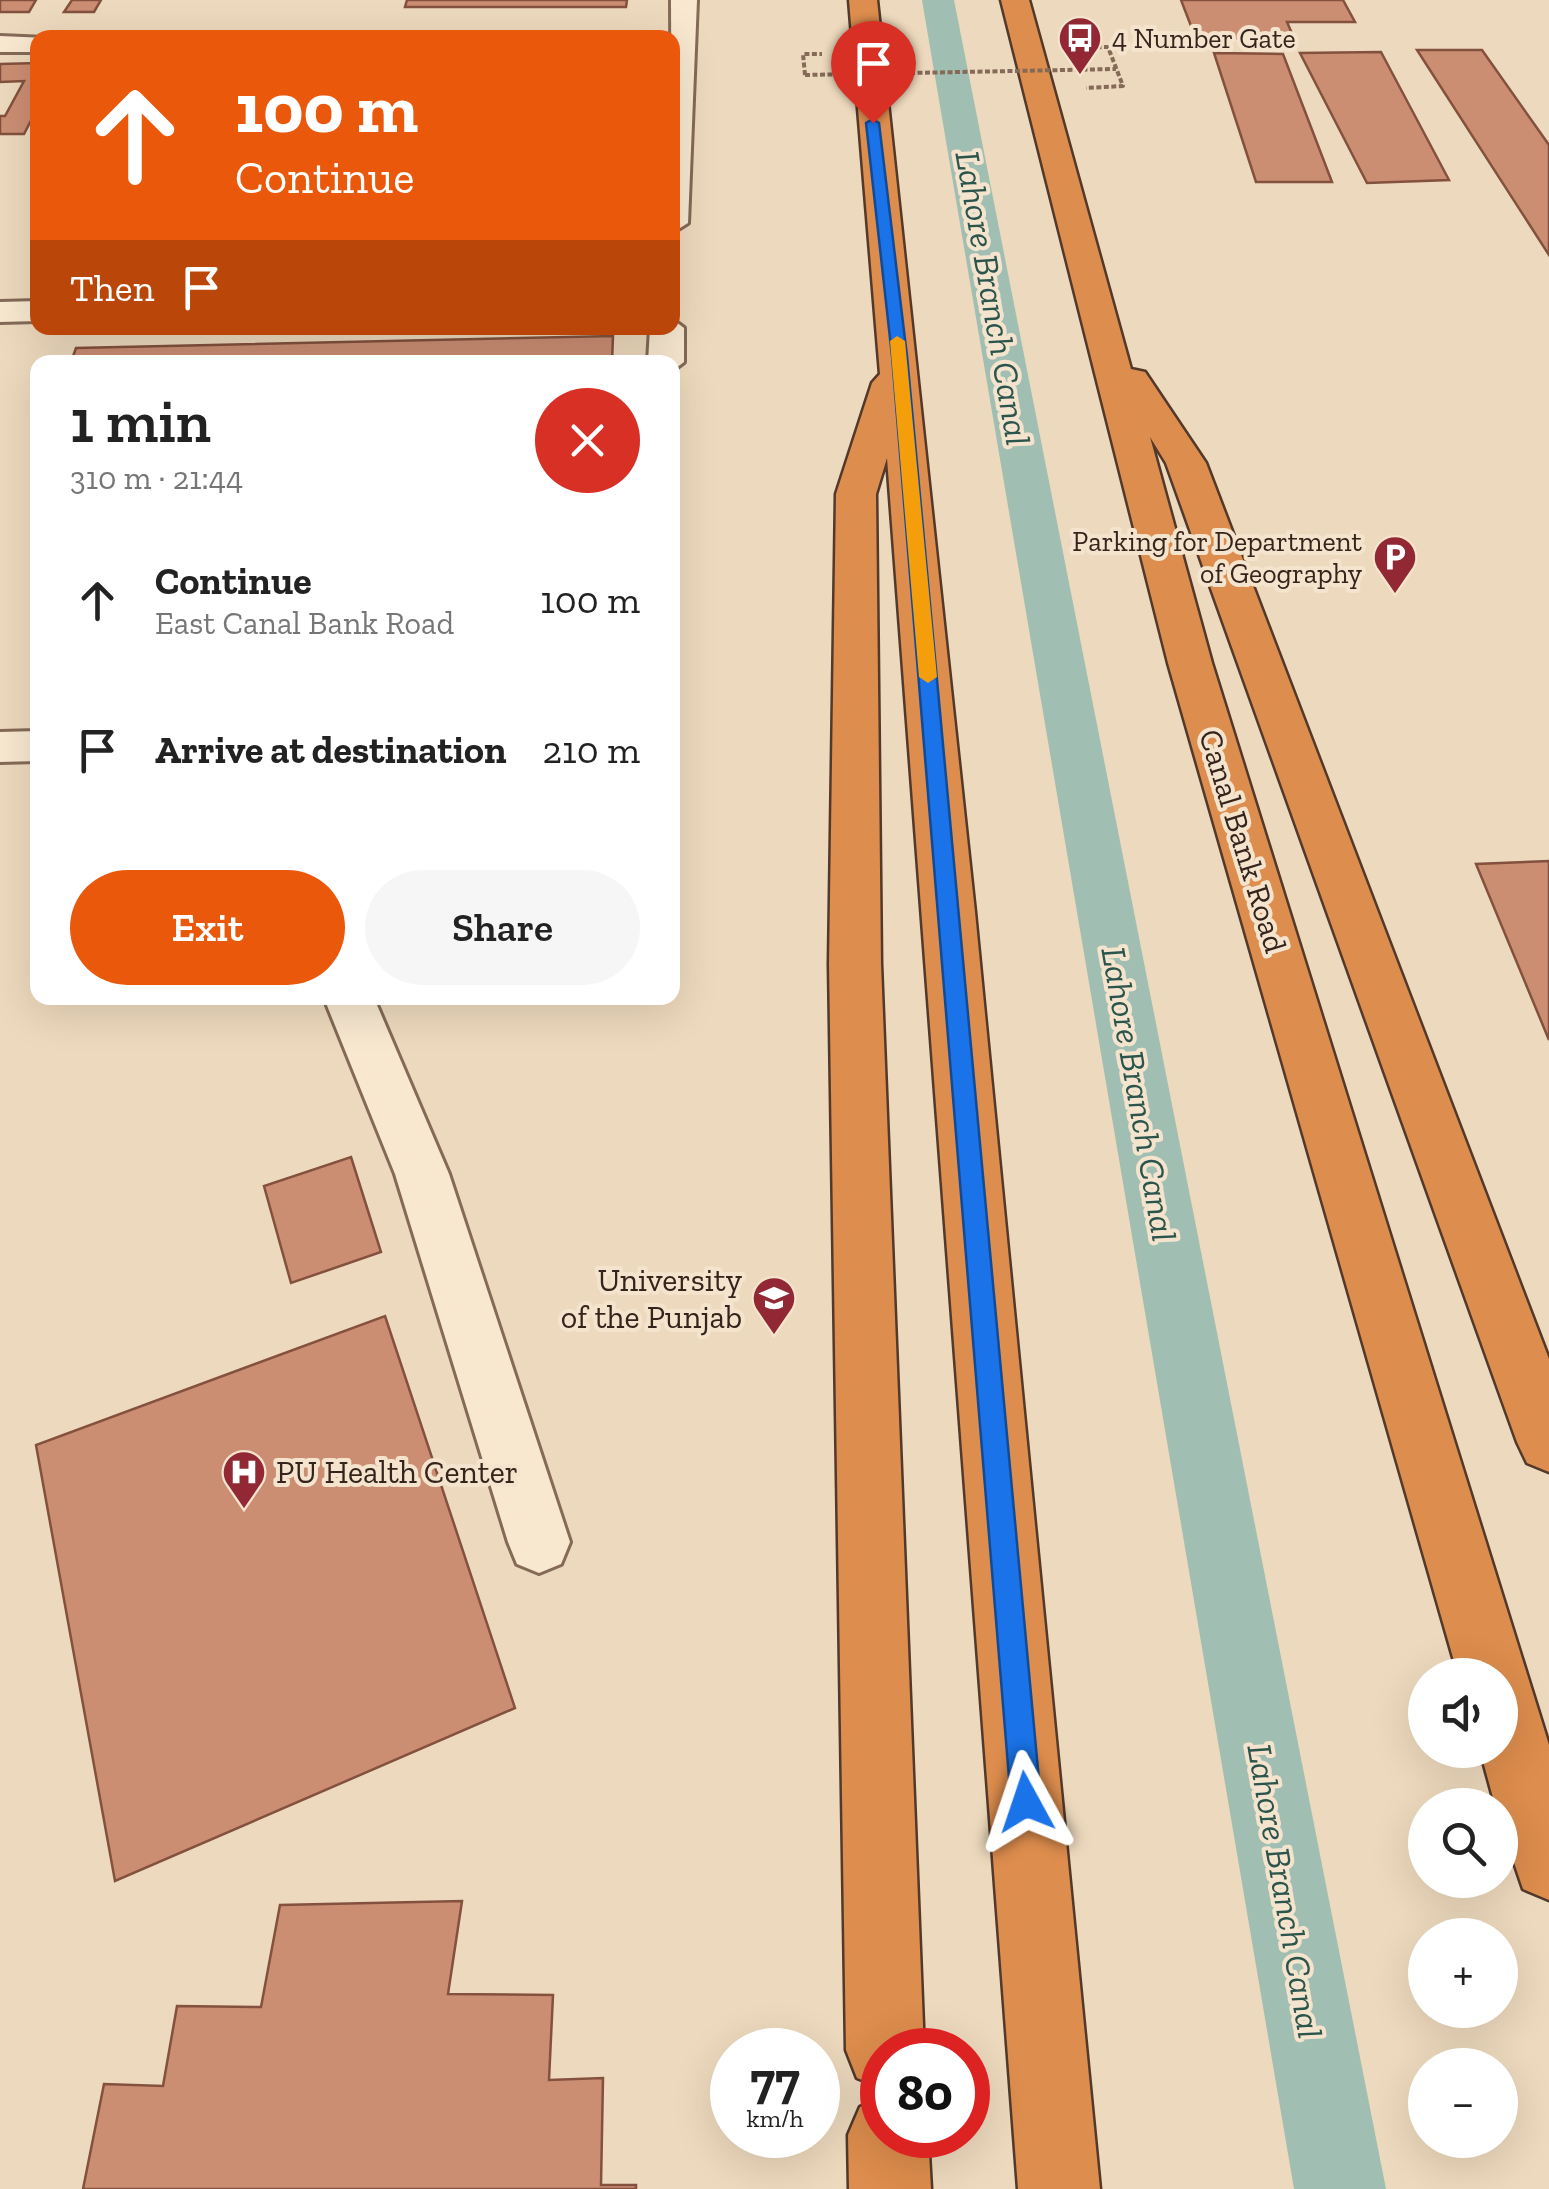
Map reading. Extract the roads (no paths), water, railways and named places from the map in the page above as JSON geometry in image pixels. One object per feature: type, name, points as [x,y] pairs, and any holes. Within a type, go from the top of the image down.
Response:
[{"type":"highway","points":[[862,0],[882,228],[899,356],[1060,2189]]},
{"type":"highway","name":"Canal Bank Road","points":[[1015,0],[1190,663],[1488,1658]]},
{"type":"highway","points":[[1105,340],[1186,464],[1549,1442]]},
{"type":"highway","points":[[884,2028],[855,964],[856,494],[899,356]]},
{"type":"highway","points":[[1518,1760],[1549,1863]]},
{"type":"highway","points":[[889,2158],[890,2189]]},
{"type":"street","points":[[680,74],[684,0]]},
{"type":"street","points":[[0,44],[30,44]]},
{"type":"street","points":[[0,312],[30,311]]},
{"type":"street","points":[[0,747],[30,746]]},
{"type":"street","points":[[352,1005],[422,1174],[540,1542]]},
{"type":"waterway","name":"Lahore Branch Canal","points":[[938,0],[1340,2189]]},
{"type":"place","name":"4 Number Gate","points":[[1080,76]]},
{"type":"place","name":"Parking for Department of Geography","points":[[1395,595]]},
{"type":"place","name":"University of the Punjab","points":[[774,1336]]},
{"type":"place","name":"PU Health Center","points":[[244,1510]]}]
